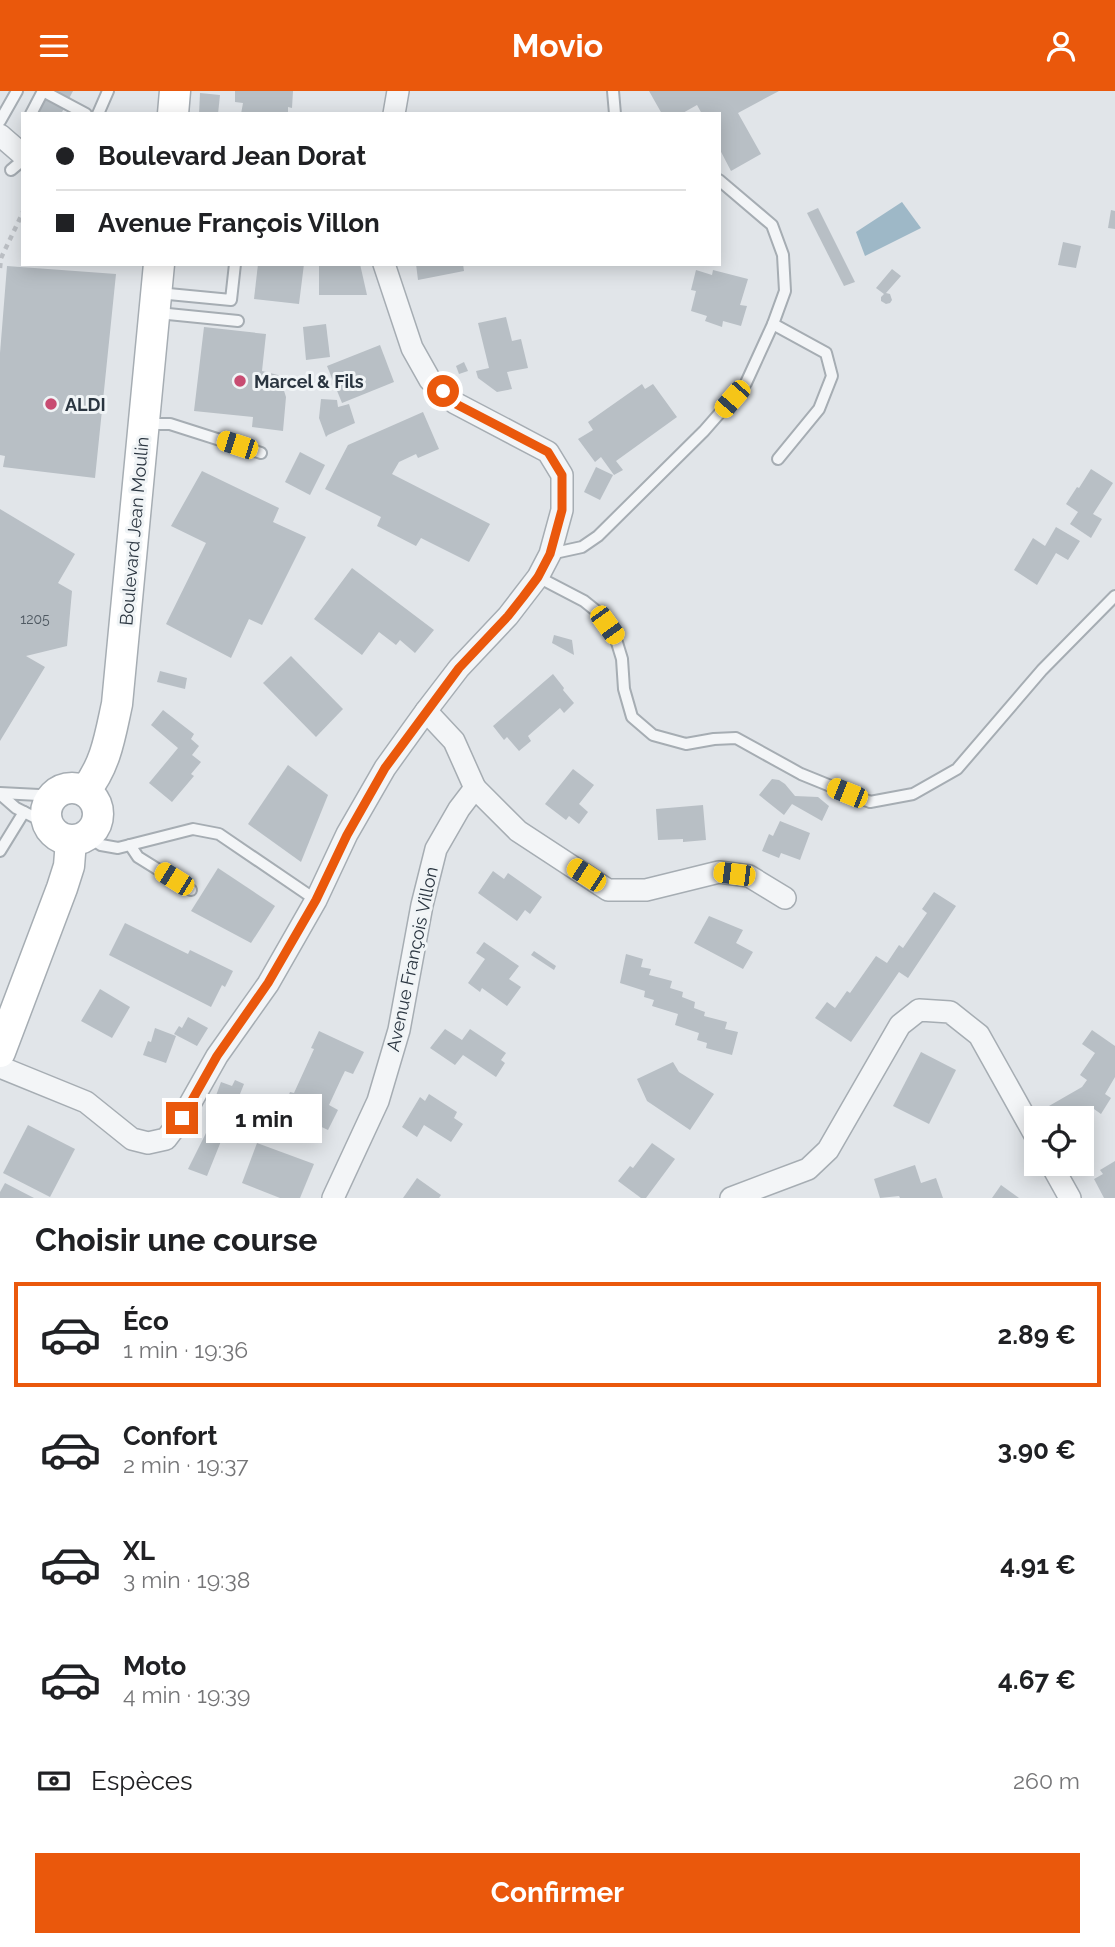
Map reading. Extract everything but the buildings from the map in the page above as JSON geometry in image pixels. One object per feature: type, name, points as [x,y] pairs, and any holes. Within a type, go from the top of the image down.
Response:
[{"type":"street","points":[[173,112],[176,91]]},
{"type":"street","points":[[394,112],[398,91]]},
{"type":"street","points":[[0,1067],[86,1102],[132,1139],[148,1143],[166,1139],[182,1118],[217,1056],[268,983],[316,900],[347,835],[385,768],[459,668],[508,616],[538,577],[550,554],[562,510],[562,475],[548,452],[454,403],[430,380],[412,348],[385,266]]},
{"type":"street","name":"Boulevard Jean Moulin","points":[[85,791],[98,775],[117,704],[157,290]]},
{"type":"street","points":[[426,711],[454,741],[475,788],[518,831],[608,890],[646,890],[719,872],[748,876],[785,898]]},
{"type":"street","name":"Avenue François Villon","points":[[333,1198],[382,1089],[399,1030],[422,905],[436,849],[459,809],[475,788]]},
{"type":"street","points":[[64,789],[85,791],[92,797],[98,813],[94,830],[79,839],[60,839],[52,832],[41,811],[55,794],[64,789]]},
{"type":"street","points":[[0,1052],[79,839]]},
{"type":"street","points":[[731,1198],[808,1169],[828,1150],[900,1025],[919,1010],[950,1012],[979,1035],[1024,1116]]},
{"type":"street","points":[[1058,1176],[1070,1198]]},
{"type":"lane","points":[[0,121],[17,91]]},
{"type":"lane","points":[[32,112],[43,91],[82,112]]},
{"type":"lane","points":[[99,112],[108,91]]},
{"type":"lane","points":[[613,91],[615,112]]},
{"type":"lane","points":[[550,554],[582,547],[598,536],[704,431],[746,383],[785,291],[783,255],[772,225],[721,182]]},
{"type":"lane","points":[[157,290],[231,300],[235,266]]},
{"type":"lane","points":[[157,290],[200,316],[238,321]]},
{"type":"lane","points":[[773,324],[826,353],[832,376],[818,409],[778,459]]},
{"type":"lane","points":[[144,424],[170,424],[261,453]]},
{"type":"lane","points":[[538,577],[584,601],[599,613],[615,636],[622,659],[624,689],[632,717],[653,735],[686,744],[736,738],[801,774],[870,802],[913,794],[957,769],[1042,670],[1115,596]]},
{"type":"lane","points":[[0,794],[39,795],[41,811]]},
{"type":"lane","points":[[0,794],[41,811]]},
{"type":"lane","points":[[0,851],[41,811]]},
{"type":"lane","points":[[79,839],[118,848],[193,829],[219,834],[316,900]]},
{"type":"lane","points":[[130,845],[138,857],[191,890]]},
{"type":"path","points":[[0,268],[1,258],[21,216]]},
{"type":"water","points":[[902,202],[921,228],[865,256],[856,232]]},
{"type":"place","name":"Marcel & Fils","points":[[240,381]]},
{"type":"place","name":"ALDI","points":[[51,404]]},
{"type":"route","points":[[182,1118],[217,1056],[268,983],[316,900],[347,835],[385,768],[459,668],[523,597],[550,554],[562,510],[562,475],[548,452],[454,403],[443,391]]}]
